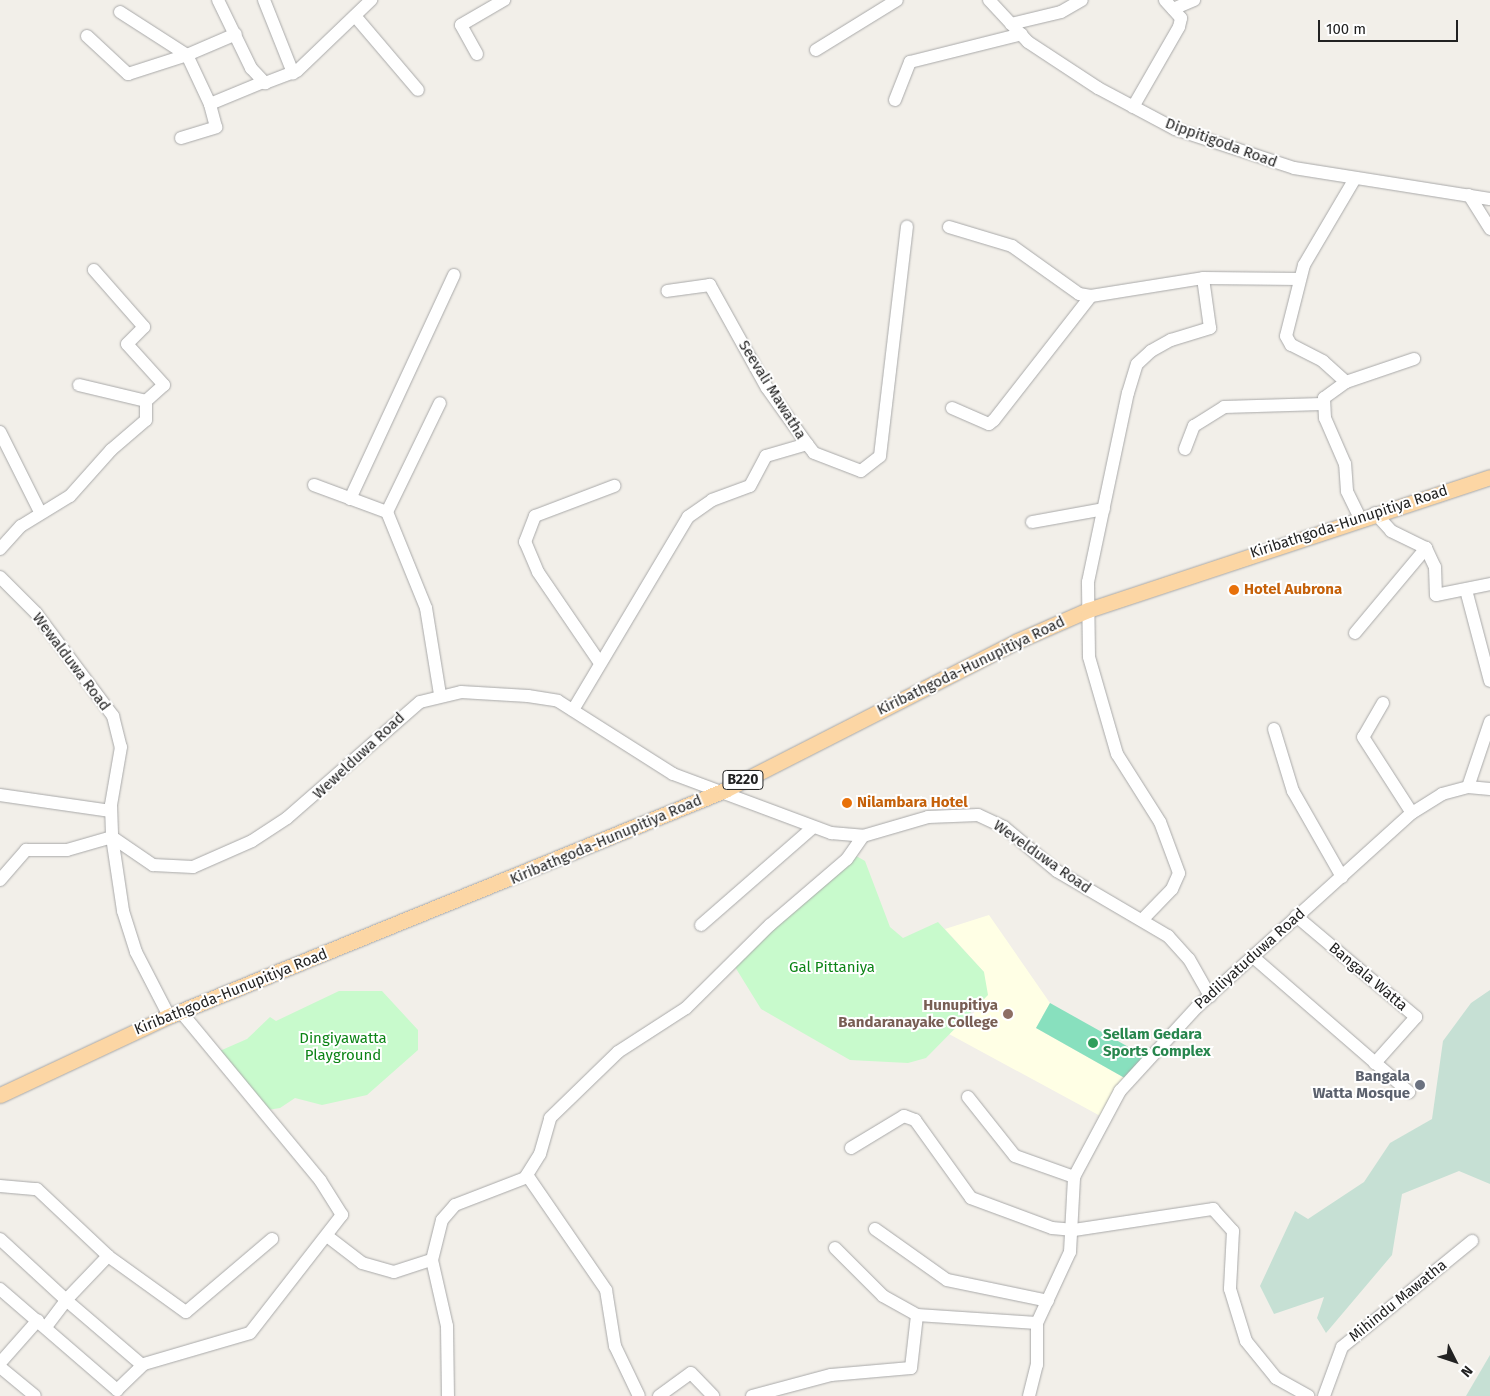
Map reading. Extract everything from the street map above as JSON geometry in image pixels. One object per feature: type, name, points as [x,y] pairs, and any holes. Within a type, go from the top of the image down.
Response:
[{"type":"main road","name":"Kiribathgoda-Hunupitiya Road","points":[[0,1095],[174,1013],[725,790],[1017,641],[1088,610],[1367,516],[1490,477]]},
{"type":"street","points":[[218,0],[251,68],[263,82]]},
{"type":"street","points":[[264,0],[293,73]]},
{"type":"street","points":[[210,104],[263,82],[293,73],[371,0]]},
{"type":"street","points":[[477,54],[461,25],[504,0]]},
{"type":"street","points":[[816,50],[897,0]]},
{"type":"street","name":"Dippitigoda Road","points":[[989,0],[1022,34],[1133,107],[1226,148],[1354,180],[1490,199]]},
{"type":"street","points":[[1011,24],[1062,12],[1082,0]]},
{"type":"street","points":[[1169,4],[1194,0]]},
{"type":"street","points":[[1133,107],[1180,27],[1181,18],[1169,4]]},
{"type":"street","points":[[120,12],[187,55],[210,104],[216,126],[181,138]]},
{"type":"street","points":[[355,16],[418,90]]},
{"type":"street","points":[[87,36],[128,74],[187,55],[236,34]]},
{"type":"street","points":[[895,100],[910,62],[1022,34]]},
{"type":"street","points":[[1346,382],[1324,361],[1288,342],[1300,279],[1313,245],[1354,180]]},
{"type":"street","points":[[1469,195],[1490,229]]},
{"type":"street","points":[[807,444],[814,453],[861,471],[880,456],[907,227]]},
{"type":"street","points":[[949,227],[1012,246],[1079,294],[1091,296],[1203,278],[1300,279]]},
{"type":"street","points":[[0,549],[40,512],[70,496],[110,450],[146,420],[146,401],[164,380],[127,344],[144,327],[94,270]]},
{"type":"street","points":[[350,499],[454,275]]},
{"type":"street","points":[[1142,920],[1172,889],[1179,873],[1160,822],[1118,754],[1102,711],[1089,657],[1088,582],[1137,364],[1171,340],[1210,328],[1203,278]]},
{"type":"street","name":"Seevali Mawatha","points":[[573,710],[694,511],[750,486],[766,456],[807,444],[767,388],[710,285],[667,290]]},
{"type":"street","points":[[952,408],[989,424],[994,420],[1091,296]]},
{"type":"street","points":[[1322,404],[1331,390],[1346,382],[1414,359]]},
{"type":"street","points":[[79,384],[146,401]]},
{"type":"street","points":[[440,403],[387,512],[426,608],[440,694],[528,696],[558,702],[673,774],[725,790]]},
{"type":"street","points":[[1185,448],[1194,426],[1224,407],[1322,404]]},
{"type":"street","points":[[1322,404],[1345,464],[1347,491],[1367,516],[1391,531],[1426,548],[1435,568],[1436,595],[1490,584]]},
{"type":"street","points":[[0,432],[40,512]]},
{"type":"street","points":[[314,486],[387,512]]},
{"type":"street","points":[[600,663],[538,572],[525,542],[536,516],[614,486]]},
{"type":"street","points":[[1032,522],[1104,509]]},
{"type":"street","points":[[1355,633],[1426,548]]},
{"type":"street","name":"Wewalduwa Road","points":[[0,577],[36,613],[113,716],[121,747],[111,811],[112,837],[134,944],[174,1013],[320,1180],[342,1215],[327,1236]]},
{"type":"street","points":[[1466,590],[1490,681]]},
{"type":"street","name":"Wewelduwa Road","points":[[112,837],[154,865],[193,867],[218,856],[287,818],[335,780],[390,725],[440,694]]},
{"type":"street","points":[[1383,703],[1362,737],[1412,813]]},
{"type":"street","points":[[1468,787],[1490,722]]},
{"type":"street","points":[[1274,729],[1293,791],[1342,877]]},
{"type":"street","name":"Padiliyatuduwa Road","points":[[1029,1396],[1037,1365],[1037,1323],[1070,1252],[1074,1230],[1070,1191],[1074,1177],[1120,1091],[1210,996],[1252,956],[1412,813],[1442,794],[1468,787],[1490,789]]},
{"type":"street","name":"Wevelduwa Road","points":[[725,790],[812,828],[863,836],[928,817],[978,815],[1004,827],[1057,871],[1168,936],[1189,959],[1210,996]]},
{"type":"street","points":[[0,795],[111,811]]},
{"type":"street","points":[[701,925],[812,828]]},
{"type":"street","points":[[448,1396],[447,1326],[432,1260],[442,1220],[455,1205],[527,1175],[540,1154],[550,1118],[618,1052],[686,1008],[770,925],[847,859],[863,836]]},
{"type":"street","points":[[0,880],[16,856],[26,850],[67,850],[112,837]]},
{"type":"street","name":"Bangala Watta","points":[[1296,916],[1416,1017],[1375,1063]]},
{"type":"street","points":[[1252,956],[1409,1092]]},
{"type":"street","points":[[968,1097],[1015,1156],[1074,1177]]},
{"type":"street","points":[[851,1148],[904,1116],[915,1120],[971,1198],[1052,1228],[1074,1230],[1214,1209],[1233,1231],[1230,1290],[1246,1341],[1276,1378],[1308,1396]]},
{"type":"street","points":[[527,1175],[606,1290],[615,1346],[639,1396]]},
{"type":"street","points":[[0,1186],[37,1189],[108,1256],[186,1312],[272,1239]]},
{"type":"street","points":[[875,1229],[947,1280],[1048,1301]]},
{"type":"street","points":[[0,1289],[42,1323],[114,1393],[142,1365],[250,1333],[327,1236],[362,1263],[394,1272],[432,1260]]},
{"type":"street","points":[[0,1239],[66,1300],[142,1365]]},
{"type":"street","name":"Mihindu Mawatha","points":[[1324,1396],[1342,1347],[1472,1241]]},
{"type":"street","points":[[835,1248],[883,1296],[916,1315],[1037,1323]]},
{"type":"street","points":[[0,1363],[66,1300],[108,1256]]},
{"type":"street","points":[[752,1396],[831,1375],[911,1368],[916,1315]]},
{"type":"street","points":[[0,1367],[35,1396]]},
{"type":"street","points":[[659,1396],[691,1373],[713,1396]]},
{"type":"shaded area","name":"Hunupitiya Bandaranayake College","points":[[989,915],[1050,1003],[1036,1028],[1130,1081],[1104,1118],[949,1034],[978,1009],[984,972],[945,929]]},
{"type":"shaded area","points":[[1490,990],[1490,1184],[1459,1171],[1402,1194],[1392,1255],[1326,1333],[1317,1318],[1324,1297],[1274,1314],[1260,1286],[1295,1211],[1308,1219],[1364,1182],[1390,1143],[1432,1119],[1443,1041],[1471,1003]]},
{"type":"shaded area","points":[[1490,1355],[1490,1396],[1466,1396]]},
{"type":"green space","name":"Gal Pittaniya","points":[[851,853],[865,861],[890,927],[903,938],[938,922],[984,972],[988,995],[926,1058],[908,1063],[850,1060],[761,1009],[732,962]]},
{"type":"green space","name":"Dingiyawatta Playground","points":[[339,991],[382,991],[418,1030],[418,1050],[367,1095],[322,1105],[295,1098],[280,1108],[261,1111],[215,1053],[247,1039],[270,1017],[276,1021]]},
{"type":"green space","name":"Sellam Gedara Sports Complex","points":[[1050,1003],[1150,1059],[1130,1081],[1036,1028]]},
{"type":"place","name":"Hotel Aubrona","points":[[1234,590]]},
{"type":"place","name":"Nilambara Hotel","points":[[847,803]]},
{"type":"place","name":"Hunupitiya Bandaranayake College","points":[[1008,1014]]},
{"type":"place","name":"Sellam Gedara Sports Complex","points":[[1093,1043]]},
{"type":"place","name":"Bangala Watta Mosque","points":[[1420,1085]]}]
